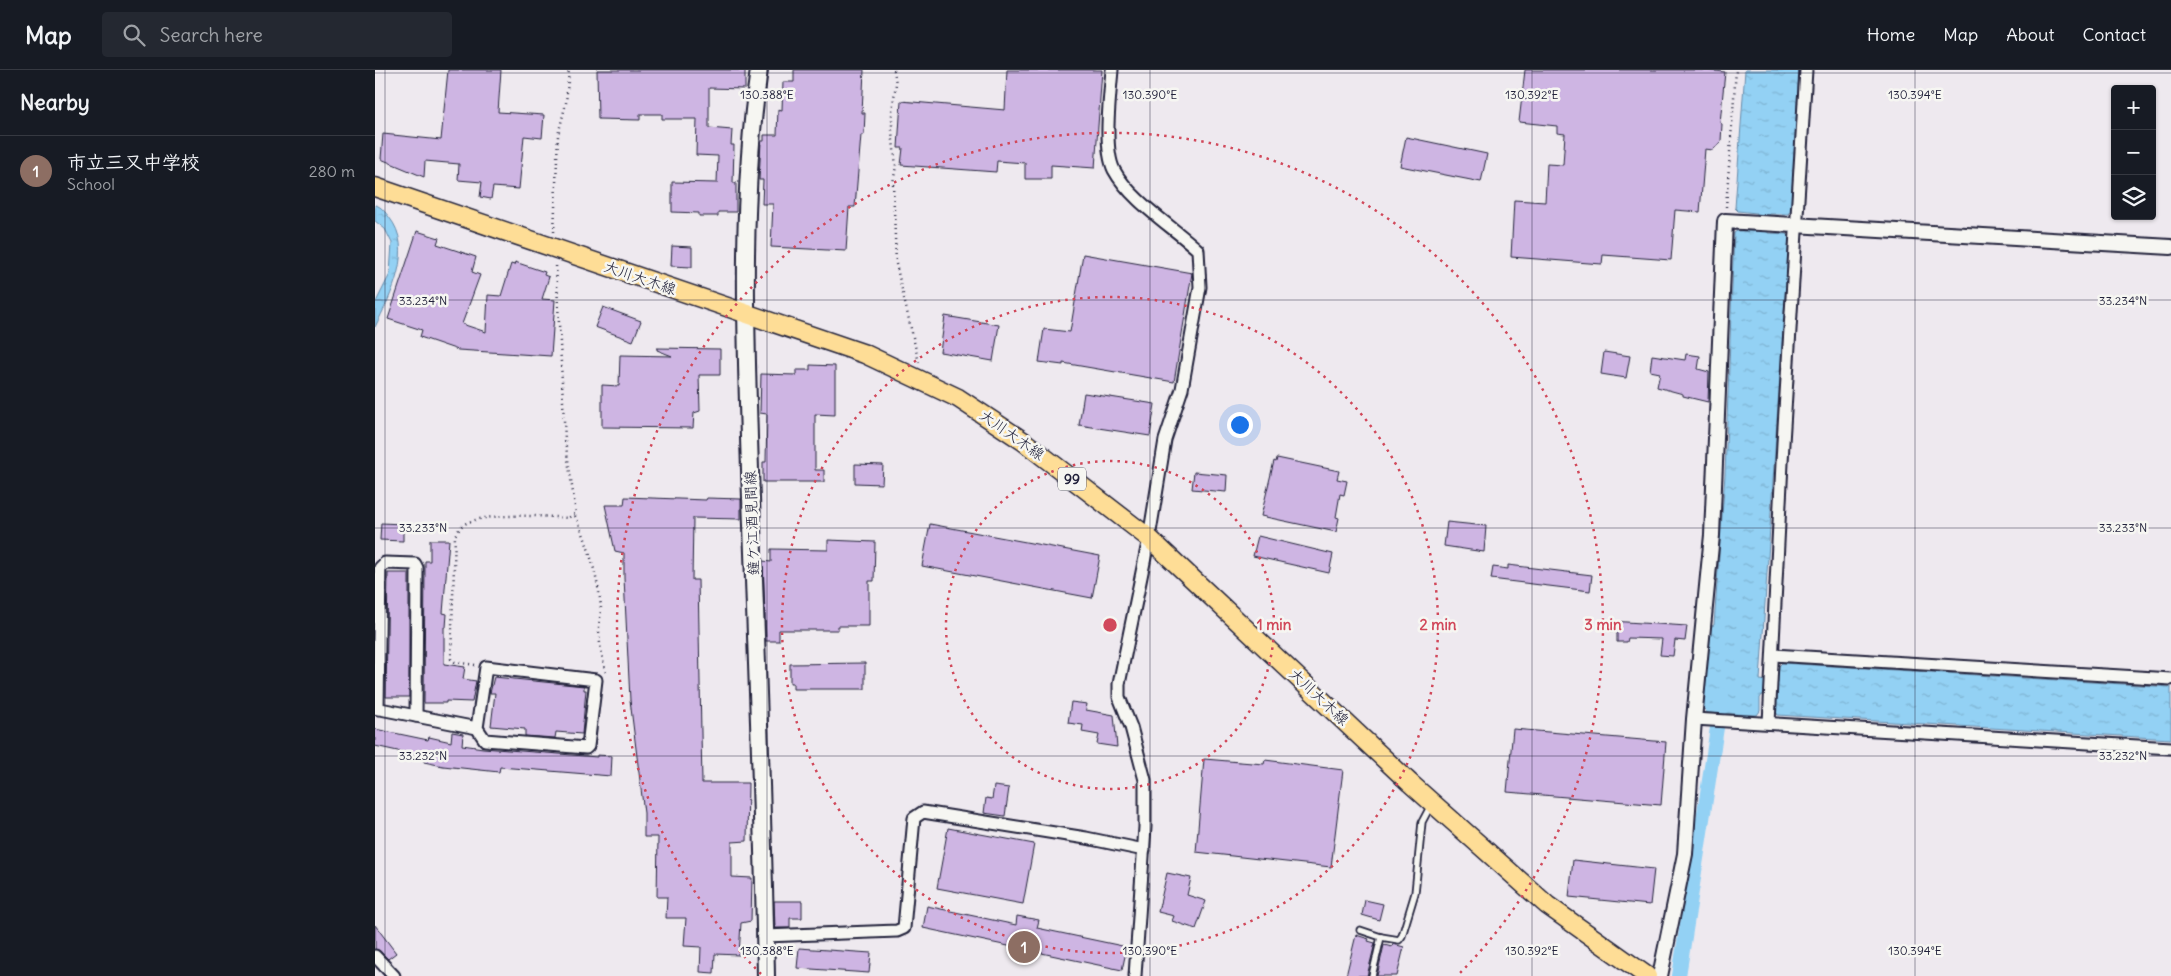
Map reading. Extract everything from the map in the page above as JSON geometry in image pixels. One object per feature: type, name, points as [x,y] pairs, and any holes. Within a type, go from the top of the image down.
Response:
[{"type":"main road","name":"鐘ケ江酒見間線","points":[[759,70],[753,114],[749,168],[745,312],[766,976]]},
{"type":"main road","name":"大川大木線","points":[[375,187],[865,354],[959,398],[1023,441],[1149,538],[1433,803],[1547,906],[1647,976]]},
{"type":"street","points":[[1112,70],[1108,145],[1114,169],[1139,201],[1198,250],[1200,287],[1182,389],[1165,440],[1149,538],[1119,684],[1119,697],[1131,727],[1145,780],[1144,850],[1135,976]]},
{"type":"street","points":[[1769,719],[1792,225],[1806,70]]},
{"type":"street","points":[[1660,976],[1685,854],[1698,719],[1712,535],[1731,222],[2171,247]]},
{"type":"street","points":[[416,716],[417,568],[415,564],[385,563],[379,568],[377,708],[416,716],[477,728]]},
{"type":"street","points":[[1773,659],[2171,679]]},
{"type":"street","points":[[486,667],[595,680],[588,746],[586,748],[485,740],[477,728],[486,667]]},
{"type":"street","points":[[1698,719],[1732,721],[1769,719],[2171,748]]},
{"type":"street","points":[[765,936],[897,931],[904,928],[915,818],[923,812],[1087,838],[1144,850]]},
{"type":"street","points":[[375,956],[394,976]]},
{"type":"lane","points":[[1360,930],[1381,937],[1399,940],[1402,936],[1415,893],[1422,822],[1433,803]]},
{"type":"lane","points":[[1372,976],[1381,937]]},
{"type":"path","points":[[569,70],[566,102],[558,135],[554,249],[558,282],[565,440],[575,516],[585,535],[601,608],[599,628],[601,653],[607,674],[595,680]]},
{"type":"path","points":[[894,70],[895,84],[891,111],[891,132],[897,166],[893,183],[896,264],[923,382]]},
{"type":"path","points":[[1731,222],[1736,70]]},
{"type":"path","points":[[486,667],[455,662],[451,659],[455,535],[462,526],[475,520],[492,517],[568,518],[575,516]]},
{"type":"water","points":[[1745,70],[1799,70],[1791,210],[1788,214],[1769,214],[1768,233],[1787,234],[1789,236],[1760,680],[1778,682],[1779,666],[1782,663],[2171,687],[2171,739],[1778,715],[1776,712],[1777,696],[1762,695],[1760,698],[1760,711],[1757,715],[1707,713],[1703,707],[1710,627],[1714,625],[1725,475],[1734,233],[1737,231],[1754,231],[1756,213],[1738,211],[1735,208]]},
{"type":"water","points":[[375,205],[384,211],[397,230],[400,243],[400,257],[398,272],[388,301],[375,327],[375,304],[390,274],[392,243],[385,229],[375,221]]},
{"type":"building","points":[[448,70],[501,70],[498,112],[544,115],[542,138],[524,136],[519,189],[493,187],[491,199],[480,197],[482,182],[458,180],[459,164],[425,161],[424,177],[381,159],[383,134],[441,140]]},
{"type":"building","points":[[597,70],[745,70],[745,89],[709,88],[709,128],[732,130],[731,145],[734,145],[733,183],[736,183],[736,212],[718,212],[718,216],[699,216],[699,213],[672,212],[672,182],[717,183],[718,156],[696,155],[697,119],[662,119],[662,114],[640,114],[640,120],[598,119]]},
{"type":"building","points":[[794,70],[864,70],[862,113],[865,113],[864,135],[861,135],[855,207],[849,207],[846,251],[771,247],[773,204],[762,204],[763,180],[759,180],[761,141],[764,141],[764,135],[777,135],[778,109],[782,110],[783,82],[794,82]]},
{"type":"building","points":[[1007,70],[1102,70],[1095,168],[1051,165],[1051,179],[1025,179],[1025,163],[997,161],[996,172],[901,165],[903,148],[898,148],[901,101],[1005,110]]},
{"type":"building","points":[[1525,70],[1703,70],[1725,72],[1720,123],[1722,124],[1721,141],[1713,150],[1705,149],[1700,212],[1675,210],[1671,260],[1603,255],[1602,264],[1511,257],[1514,200],[1545,202],[1547,164],[1563,165],[1565,134],[1557,133],[1557,126],[1519,122]]},
{"type":"building","points":[[1406,137],[1487,154],[1481,182],[1400,166]]},
{"type":"building","points":[[417,231],[439,238],[437,244],[476,257],[472,272],[480,275],[462,324],[486,332],[488,295],[501,296],[511,264],[514,265],[515,262],[545,272],[544,275],[549,277],[542,299],[555,300],[551,356],[458,350],[420,337],[422,330],[388,319]]},
{"type":"building","points":[[672,246],[692,247],[692,267],[671,266]]},
{"type":"building","points":[[1083,254],[1192,273],[1174,382],[1063,363],[1063,365],[1039,362],[1044,329],[1070,332]]},
{"type":"building","points":[[603,307],[641,321],[633,341],[595,327]]},
{"type":"building","points":[[945,316],[999,325],[993,361],[940,352]]},
{"type":"building","points":[[657,348],[720,349],[720,375],[699,375],[700,411],[694,413],[693,428],[602,427],[602,385],[619,386],[620,355],[672,356],[657,350]]},
{"type":"building","points":[[1604,352],[1630,356],[1626,378],[1601,374]]},
{"type":"building","points":[[1686,354],[1700,356],[1698,369],[1709,372],[1708,402],[1657,387],[1660,373],[1650,371],[1652,355],[1685,360]]},
{"type":"building","points":[[810,365],[835,366],[835,415],[815,414],[815,470],[824,470],[824,482],[763,482],[763,462],[766,462],[767,414],[760,413],[761,374],[796,375],[796,370],[810,370]]},
{"type":"building","points":[[1084,393],[1155,404],[1150,436],[1079,425]]},
{"type":"building","points":[[1277,458],[1339,471],[1337,479],[1347,481],[1344,495],[1340,494],[1336,517],[1339,518],[1336,532],[1261,516],[1274,461],[1276,462]]},
{"type":"building","points":[[855,464],[883,465],[882,484],[855,483]]},
{"type":"building","points":[[1194,472],[1227,475],[1226,492],[1192,489]]},
{"type":"building","points":[[625,497],[706,500],[707,498],[741,499],[741,519],[693,518],[692,580],[698,580],[702,783],[748,783],[747,841],[732,842],[732,877],[752,878],[751,921],[741,923],[739,955],[715,954],[714,973],[700,972],[701,947],[684,946],[686,918],[666,918],[667,897],[657,897],[658,837],[644,837],[644,813],[630,700],[624,553],[615,551],[605,505],[624,505]]},
{"type":"building","points":[[1447,522],[1486,526],[1484,552],[1444,546]]},
{"type":"building","points":[[381,523],[403,524],[403,541],[380,540]]},
{"type":"building","points":[[930,524],[1100,556],[1092,598],[922,566]]},
{"type":"building","points":[[1258,536],[1333,554],[1329,573],[1253,556]]},
{"type":"building","points":[[430,540],[449,540],[443,613],[447,614],[446,627],[444,627],[444,664],[465,667],[463,679],[476,681],[472,702],[446,701],[446,703],[424,703],[425,561],[430,561]]},
{"type":"building","points":[[828,540],[875,542],[874,581],[869,581],[869,626],[838,626],[838,630],[779,630],[779,641],[766,641],[763,561],[771,562],[771,549],[828,550]]},
{"type":"building","points":[[1508,565],[1592,575],[1590,591],[1491,579],[1493,567],[1508,569]]},
{"type":"building","points":[[388,573],[409,573],[409,697],[386,697]]},
{"type":"building","points":[[1611,621],[1687,626],[1685,641],[1675,640],[1673,656],[1660,655],[1662,639],[1628,638],[1627,642],[1617,642],[1617,633],[1610,631]]},
{"type":"building","points":[[865,663],[865,689],[793,689],[793,683],[790,683],[790,664]]},
{"type":"building","points":[[494,677],[584,686],[584,690],[586,690],[582,734],[556,732],[555,738],[525,736],[525,729],[491,726],[495,693],[490,693]]},
{"type":"building","points":[[1071,702],[1087,704],[1086,710],[1114,715],[1117,747],[1097,744],[1099,735],[1082,732],[1083,725],[1068,723]]},
{"type":"building","points":[[375,729],[428,740],[429,737],[451,742],[452,732],[463,734],[462,745],[483,748],[597,757],[597,755],[612,756],[611,776],[500,767],[499,772],[443,766],[424,762],[425,757],[375,746]]},
{"type":"building","points":[[1513,729],[1666,742],[1661,805],[1507,792]]},
{"type":"building","points":[[1204,759],[1264,764],[1265,760],[1343,770],[1331,867],[1196,852]]},
{"type":"building","points":[[994,786],[1009,788],[1005,816],[984,813],[986,798],[992,799]]},
{"type":"building","points":[[948,828],[1034,844],[1023,904],[937,888]]},
{"type":"building","points":[[1573,860],[1654,869],[1650,905],[1569,897]]},
{"type":"building","points":[[1167,873],[1191,878],[1187,895],[1206,901],[1196,929],[1172,921],[1174,916],[1158,912]]},
{"type":"building","points":[[1365,900],[1383,904],[1379,920],[1362,915]]},
{"type":"building","points":[[774,901],[802,901],[802,918],[790,918],[790,928],[775,928]]},
{"type":"building","points":[[927,906],[1016,925],[1017,916],[1039,920],[1037,928],[1127,947],[1122,970],[923,928]]},
{"type":"building","points":[[375,925],[396,953],[388,959],[375,949]]},
{"type":"building","points":[[1356,935],[1375,943],[1367,976],[1346,976]]},
{"type":"building","points":[[1393,944],[1404,947],[1397,976],[1377,976],[1384,945],[1392,947]]},
{"type":"building","points":[[799,948],[871,953],[869,973],[797,968]]},
{"type":"waterway","points":[[1679,976],[1722,695]]},
{"type":"place","name":"市立三又中学校","points":[[1024,947]]}]
